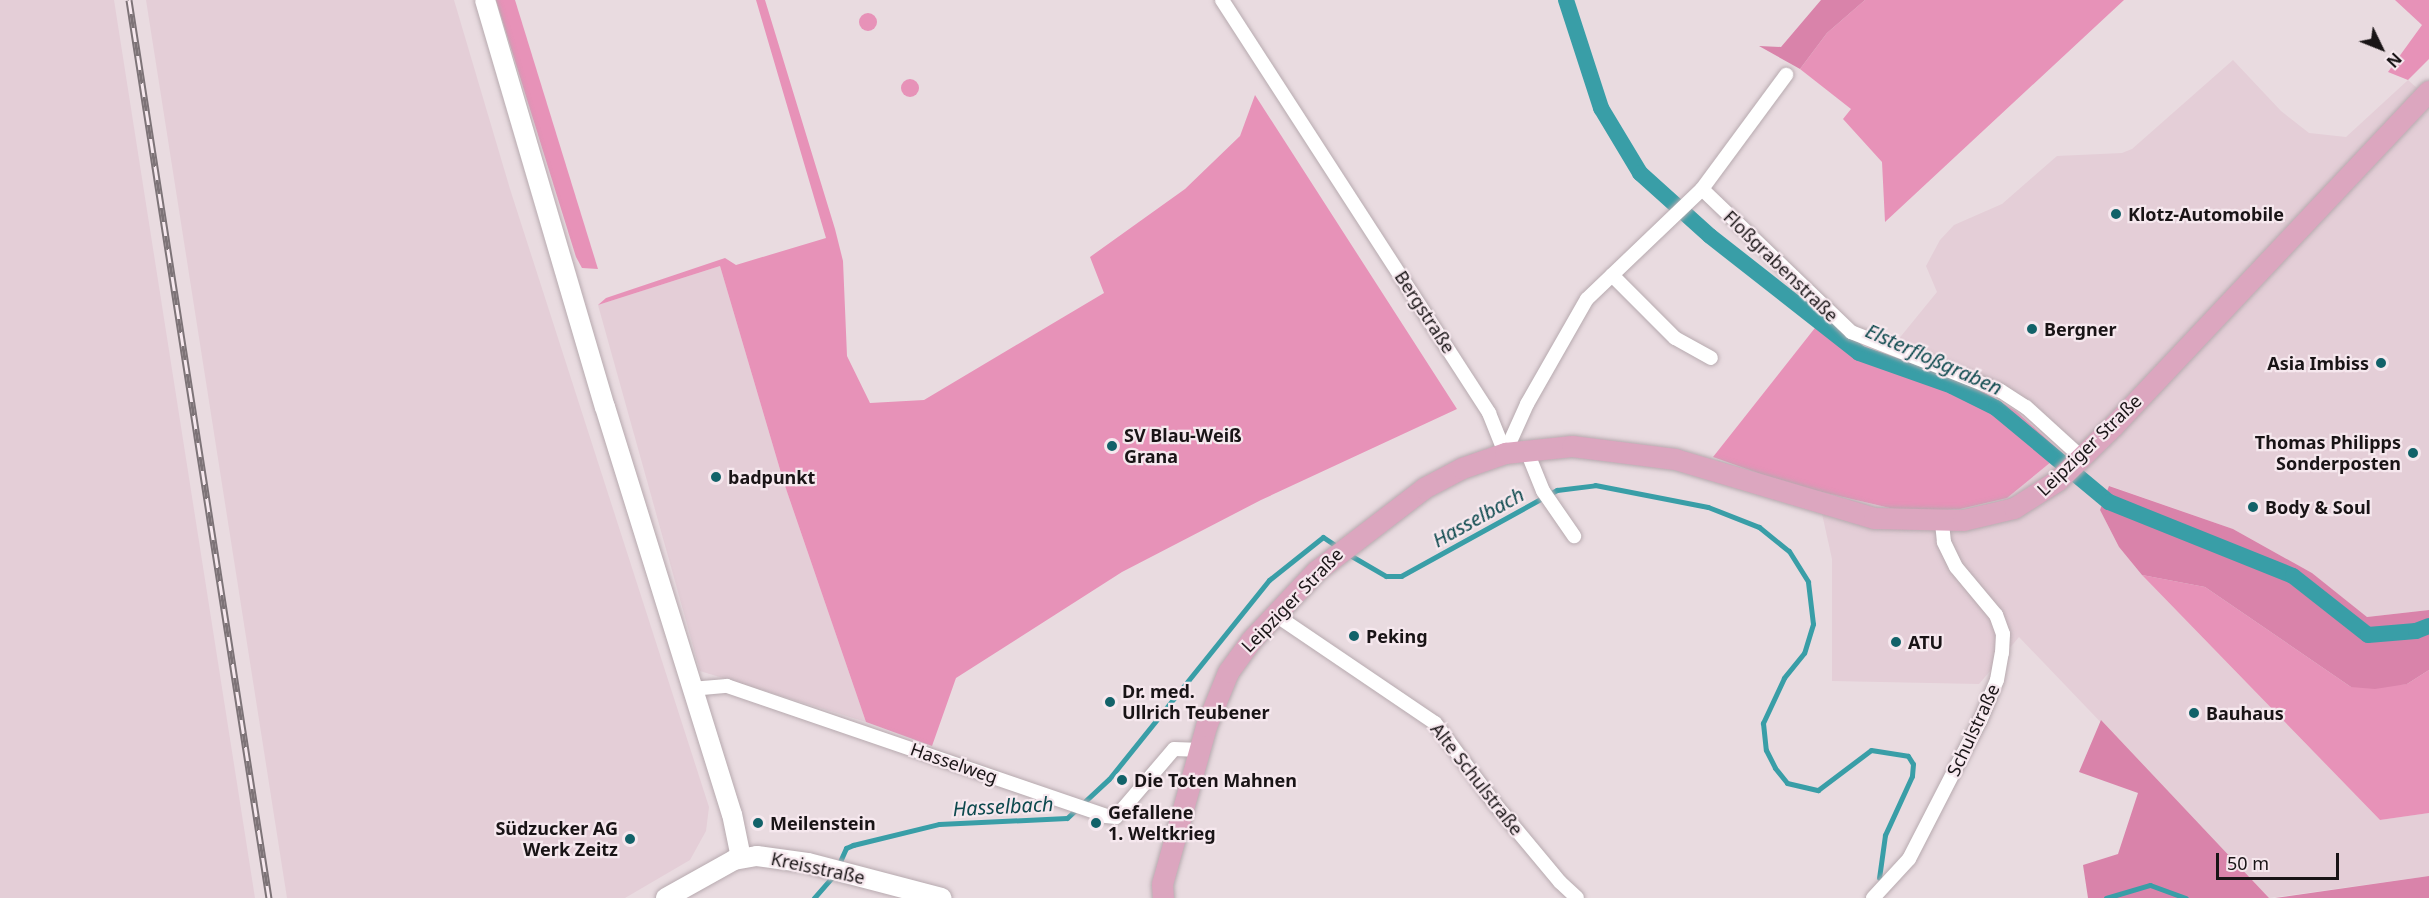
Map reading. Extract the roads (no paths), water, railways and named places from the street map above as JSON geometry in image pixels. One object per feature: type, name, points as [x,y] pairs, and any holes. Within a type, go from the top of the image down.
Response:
[{"type":"main road","points":[[485,0],[670,621],[732,814],[741,858]]},
{"type":"main road","name":"Leipziger Straße","points":[[1158,893],[1194,749],[1223,680],[1238,655],[1274,614],[1328,561],[1359,535],[1441,478],[1505,453],[1526,449],[1598,447],[1654,455],[1726,473],[1841,511],[1896,520],[1942,522],[1980,517],[2014,508],[2058,480],[2079,460],[2429,91]]},
{"type":"main road","name":"Kreisstraße","points":[[666,898],[741,858],[786,859],[828,867],[941,898]]},
{"type":"street","name":"Bergstraße","points":[[1222,0],[1489,413],[1505,453]]},
{"type":"street","points":[[1505,453],[1527,404],[1587,299],[1702,189],[1786,75]]},
{"type":"street","name":"Floßgrabenstraße","points":[[1702,189],[1851,332],[2001,391],[2025,407],[2079,460]]},
{"type":"street","points":[[1612,275],[1675,338],[1711,358]]},
{"type":"street","points":[[1526,449],[1554,511],[1574,536]]},
{"type":"street","name":"Schulstraße","points":[[1873,898],[1909,859],[1980,721],[1997,680],[2002,653],[2003,634],[1996,615],[1956,567],[1944,542],[1942,522]]},
{"type":"street","name":"Alte Schulstraße","points":[[1274,614],[1435,723],[1495,804],[1560,882],[1577,898]]},
{"type":"street","name":"Hasselweg","points":[[691,688],[727,686],[1081,808],[1116,817],[1163,758],[1174,749],[1194,749]]},
{"type":"waterway","name":"Elsterfloßgraben","points":[[1566,0],[1601,108],[1640,173],[1710,236],[1859,353],[1952,386],[1996,408],[2109,502],[2293,576],[2368,635],[2416,631],[2429,626]]},
{"type":"waterway","name":"Hasselbach","points":[[1348,554],[1386,576],[1401,576],[1557,490],[1595,485],[1708,507],[1759,527],[1789,551],[1808,582],[1813,624],[1804,653],[1784,678],[1763,723],[1766,750],[1775,768],[1787,783],[1818,790],[1871,750],[1908,756],[1913,764],[1912,776],[1885,835],[1879,878]]},
{"type":"waterway","name":"Hasselbach","points":[[838,866],[846,848],[853,845],[939,824],[1067,818],[1109,779],[1269,580],[1323,537],[1338,547]]},
{"type":"waterway","name":"Hasselbach","points":[[814,898],[834,875]]},
{"type":"waterway","name":"Hasselbach","points":[[2106,898],[2150,885],[2186,898]]},
{"type":"railway","points":[[129,0],[269,898]]},
{"type":"place","name":"Klotz-Automobile","points":[[2116,214]]},
{"type":"place","name":"Bergner","points":[[2032,329]]},
{"type":"place","name":"Asia Imbiss","points":[[2381,363]]},
{"type":"place","name":"SV Blau-Weiß Grana","points":[[1112,446]]},
{"type":"place","name":"Thomas Philipps Sonderposten","points":[[2413,453]]},
{"type":"place","name":"badpunkt","points":[[716,477]]},
{"type":"place","name":"Body & Soul","points":[[2253,507]]},
{"type":"place","name":"Peking","points":[[1354,636]]},
{"type":"place","name":"ATU","points":[[1896,642]]},
{"type":"place","name":"Dr. med. Ullrich Teubener","points":[[1110,702]]},
{"type":"place","name":"Bauhaus","points":[[2194,713]]},
{"type":"place","name":"Die Toten Mahnen","points":[[1122,780]]},
{"type":"place","name":"Meilenstein","points":[[758,823]]},
{"type":"place","name":"Gefallene 1. Weltkrieg","points":[[1096,823]]},
{"type":"place","name":"Südzucker AG Werk Zeitz","points":[[630,839]]}]
